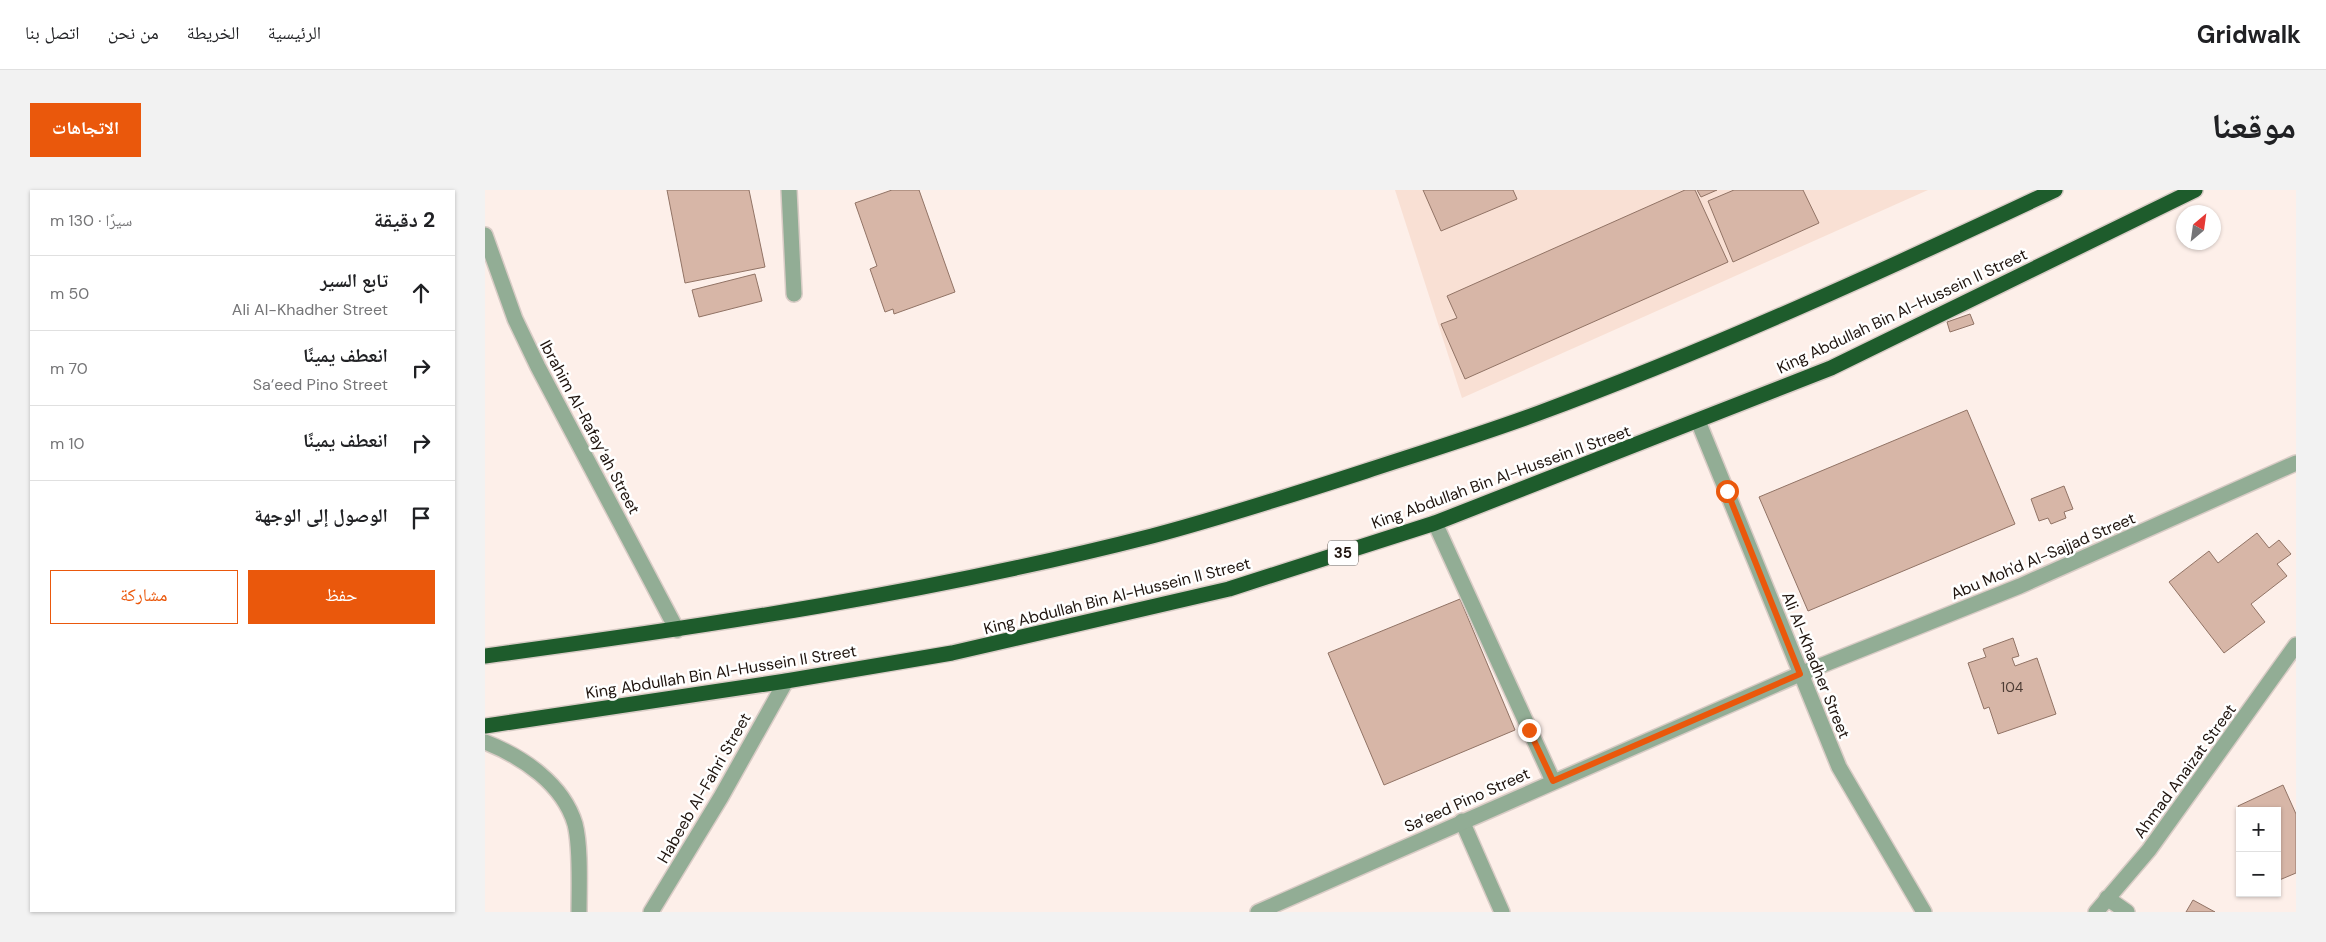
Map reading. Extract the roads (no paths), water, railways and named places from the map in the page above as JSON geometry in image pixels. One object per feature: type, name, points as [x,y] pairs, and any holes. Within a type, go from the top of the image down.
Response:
[{"type":"highway","points":[[485,656],[677,630],[792,612],[1017,567],[1154,535],[1291,495],[1537,414],[1722,341],[1933,248],[2055,190]]},
{"type":"highway","name":"King Abdullah Bin Al-Hussein II Street","points":[[485,726],[786,681],[952,653],[1229,590],[1435,523],[1831,368],[2195,190]]},
{"type":"street","points":[[789,190],[794,294]]},
{"type":"street","name":"Ibrahim Al-Rafay‘ah Street","points":[[485,234],[515,319],[538,367],[677,630]]},
{"type":"street","name":"Ali Al-Khadher Street","points":[[1698,421],[1839,767],[1924,912]]},
{"type":"street","name":"Abu Moh'd Al-Sajjad Street","points":[[1800,674],[2020,586],[2296,463]]},
{"type":"street","points":[[1435,523],[1553,781]]},
{"type":"street","name":"Ahmad Anaizat Street","points":[[2096,912],[2149,850],[2296,645]]},
{"type":"street","name":"Sa‘eed Pino Street","points":[[1259,912],[1462,821],[1800,674]]},
{"type":"street","name":"Habeeb Al-Fahri Street","points":[[651,912],[721,797],[786,681]]},
{"type":"street","points":[[485,742],[535,769],[562,796],[575,825],[579,912]]},
{"type":"street","points":[[1462,821],[1502,912]]},
{"type":"street","points":[[2107,898],[2127,912]]}]
